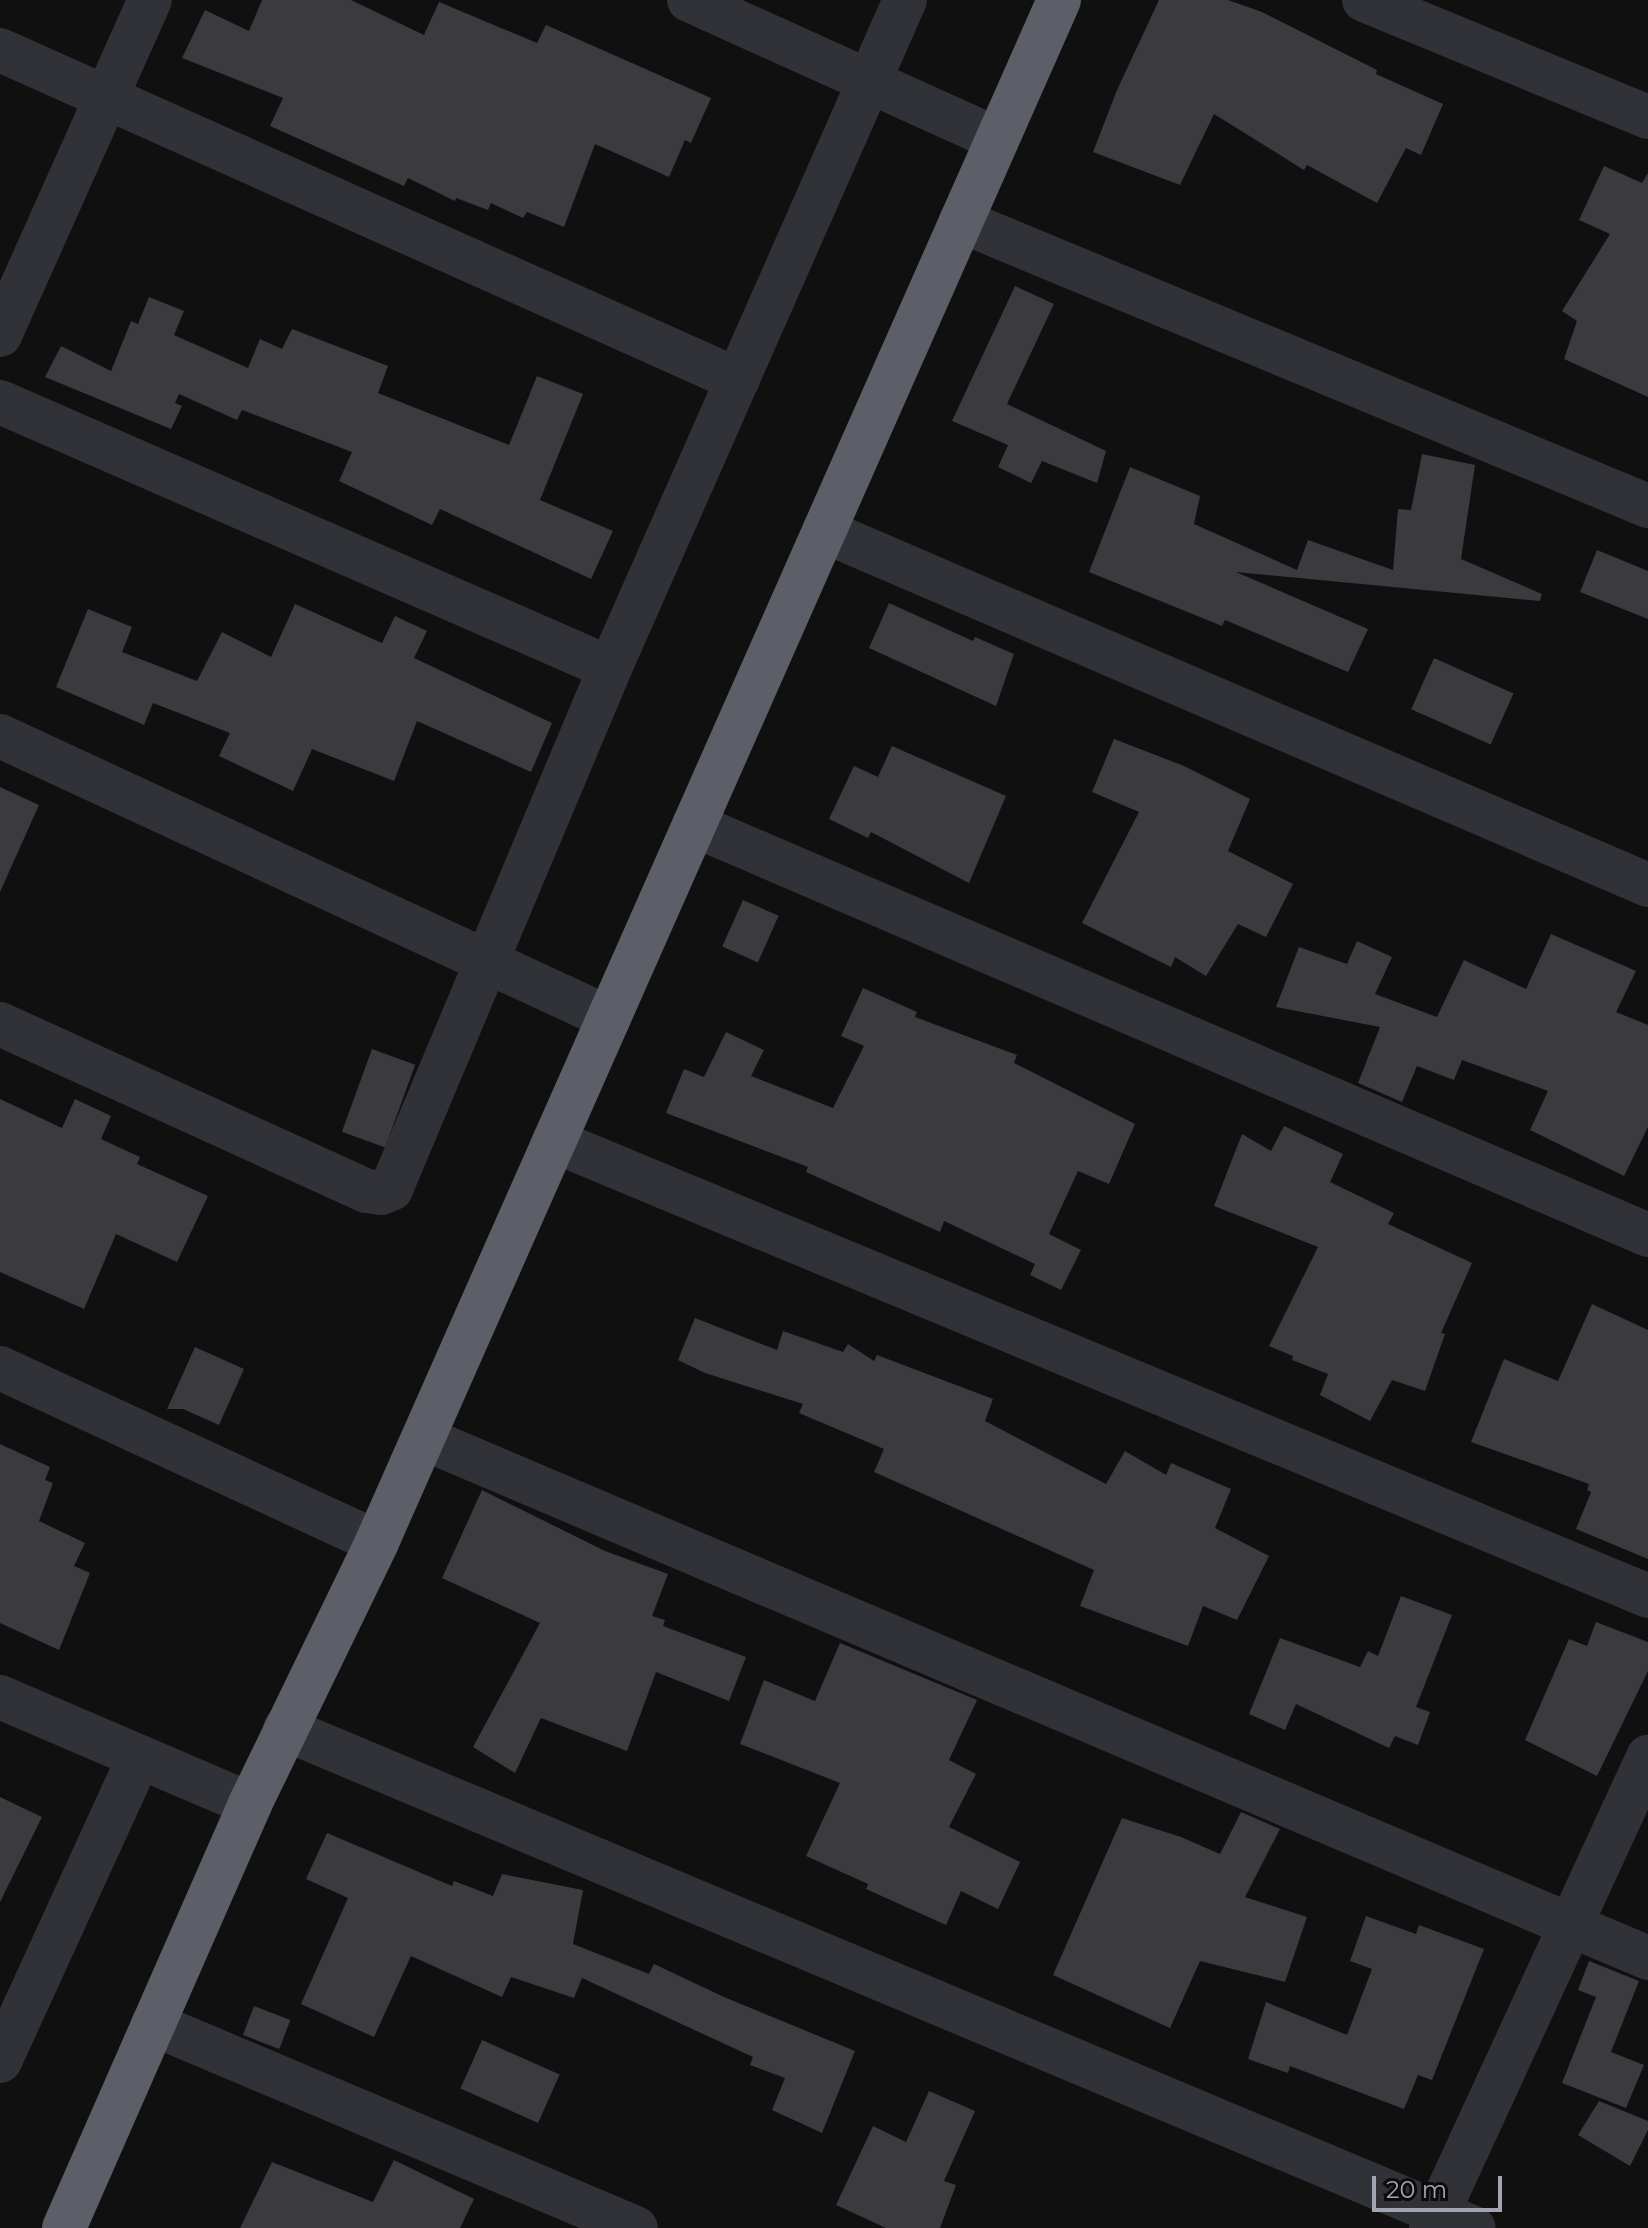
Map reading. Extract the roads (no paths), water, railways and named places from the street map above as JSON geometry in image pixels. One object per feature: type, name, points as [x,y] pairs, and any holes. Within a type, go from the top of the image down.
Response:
[{"type":"highway","points":[[64,2228],[250,1804],[377,1542],[1059,0]]},
{"type":"street","points":[[0,335],[150,0]]},
{"type":"street","points":[[689,0],[997,139]]},
{"type":"street","points":[[0,1024],[367,1191],[381,1193],[391,1189],[610,668],[905,0]]},
{"type":"street","points":[[1364,0],[1648,117]]},
{"type":"street","points":[[0,50],[738,380]]},
{"type":"street","points":[[961,221],[1648,506]]},
{"type":"street","points":[[0,402],[610,668]]},
{"type":"street","points":[[824,531],[1648,885]]},
{"type":"street","points":[[0,736],[609,1018]]},
{"type":"street","points":[[694,825],[1648,1235]]},
{"type":"street","points":[[554,1141],[1648,1596]]},
{"type":"street","points":[[0,1368],[377,1542]]},
{"type":"street","points":[[423,1438],[1648,1958]]},
{"type":"street","points":[[0,1697],[250,1804]]},
{"type":"street","points":[[285,1729],[1447,2223],[1569,1926],[1648,1757]]},
{"type":"street","points":[[1,2054],[139,1757]]},
{"type":"street","points":[[153,2024],[636,2228]]}]
